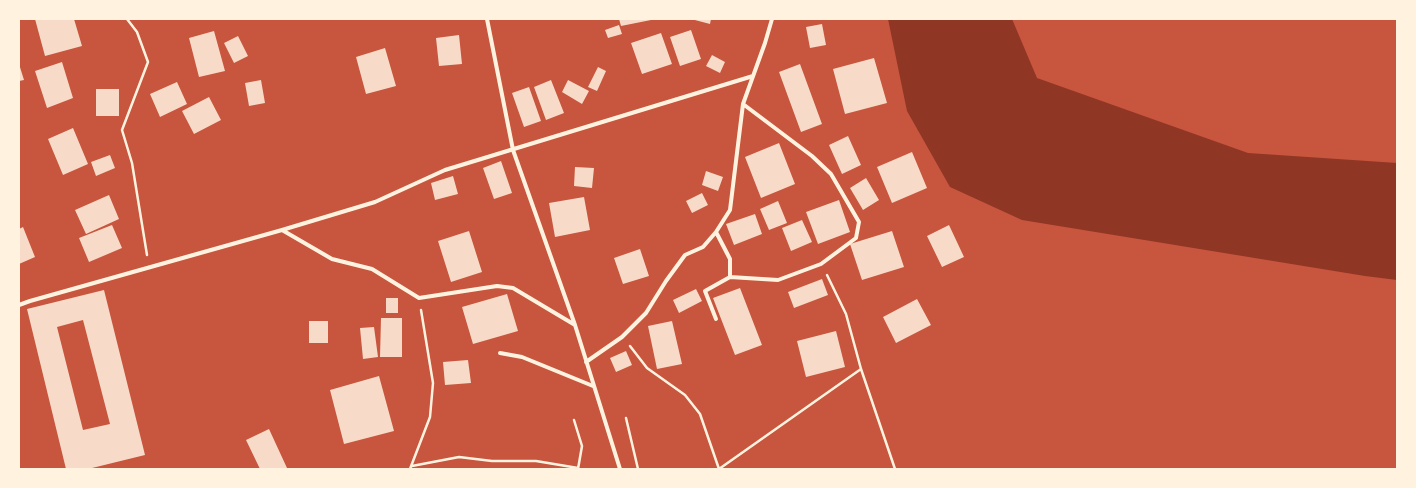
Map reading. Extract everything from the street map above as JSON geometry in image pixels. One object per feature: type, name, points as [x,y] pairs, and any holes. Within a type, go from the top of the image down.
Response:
[{"type":"street","points":[[487,19],[513,150],[575,325],[620,469]]},
{"type":"street","points":[[586,362],[622,337],[646,313],[666,281],[686,255],[703,247],[716,232],[730,210],[743,104],[772,19]]},
{"type":"street","points":[[19,305],[375,202],[445,170],[753,76]]},
{"type":"street","points":[[716,319],[705,291],[730,277],[778,280],[821,264],[856,238],[858,222],[831,174],[812,156],[743,104]]},
{"type":"street","points":[[282,230],[332,259],[372,269],[420,298],[497,286],[513,288],[575,325]]},
{"type":"street","points":[[716,232],[730,259],[730,277]]},
{"type":"street","points":[[500,353],[528,360],[593,386]]},
{"type":"path","points":[[127,19],[137,32],[148,62],[122,130],[132,163],[149,267]]},
{"type":"path","points":[[821,264],[846,314],[861,369],[894,469]]},
{"type":"path","points":[[411,467],[430,417],[432,383],[420,298]]},
{"type":"path","points":[[622,337],[647,368],[685,395],[700,414],[719,469],[861,369]]},
{"type":"path","points":[[626,418],[638,469]]},
{"type":"path","points":[[411,467],[459,457],[492,461],[536,461],[578,468],[582,446],[574,420]]},
{"type":"shaded area","points":[[888,19],[1012,19],[1037,78],[1248,153],[1397,163],[1397,280],[1022,220],[950,187],[907,111]]},
{"type":"building","points":[[35,19],[74,19],[82,46],[45,56]]},
{"type":"building","points":[[619,19],[651,19],[651,20],[621,26]]},
{"type":"building","points":[[691,19],[711,19],[710,24]]},
{"type":"building","points":[[822,24],[826,45],[810,48],[806,27]]},
{"type":"building","points":[[619,25],[622,34],[608,38],[605,30]]},
{"type":"building","points":[[691,30],[701,59],[680,66],[670,37]]},
{"type":"building","points":[[214,31],[225,71],[199,77],[189,38]]},
{"type":"building","points":[[661,33],[672,64],[642,74],[631,43]]},
{"type":"building","points":[[459,35],[462,64],[439,66],[436,38]]},
{"type":"building","points":[[238,36],[248,56],[234,63],[224,43]]},
{"type":"building","points":[[385,48],[396,86],[366,94],[356,57]]},
{"type":"building","points":[[712,55],[725,62],[720,73],[706,66]]},
{"type":"building","points":[[874,58],[887,103],[845,114],[833,69]]},
{"type":"building","points":[[62,62],[73,98],[47,108],[35,71]]},
{"type":"building","points":[[19,64],[24,80],[19,81]]},
{"type":"building","points":[[800,64],[822,124],[801,132],[779,72]]},
{"type":"building","points":[[598,67],[606,71],[597,91],[588,87]]},
{"type":"building","points":[[261,80],[265,103],[249,106],[245,83]]},
{"type":"building","points":[[551,80],[564,113],[546,120],[534,87]]},
{"type":"building","points":[[568,80],[589,91],[582,104],[562,92]]},
{"type":"building","points":[[177,82],[187,104],[160,117],[150,94]]},
{"type":"building","points":[[529,87],[541,121],[524,127],[512,93]]},
{"type":"building","points":[[96,89],[119,89],[119,116],[96,116]]},
{"type":"building","points":[[209,97],[221,120],[194,134],[182,111]]},
{"type":"building","points":[[73,128],[88,164],[63,175],[48,139]]},
{"type":"building","points":[[848,136],[861,165],[842,174],[829,145]]},
{"type":"building","points":[[779,143],[795,184],[761,198],[745,157]]},
{"type":"building","points":[[912,152],[927,188],[892,203],[877,167]]},
{"type":"building","points":[[110,155],[115,168],[96,176],[91,162]]},
{"type":"building","points":[[501,161],[512,193],[494,199],[483,168]]},
{"type":"building","points":[[575,167],[594,168],[592,188],[574,186]]},
{"type":"building","points":[[706,171],[723,177],[718,191],[702,185]]},
{"type":"building","points":[[453,176],[458,194],[435,200],[431,183]]},
{"type":"building","points":[[866,178],[879,200],[863,210],[850,188]]},
{"type":"building","points":[[702,193],[708,205],[692,213],[686,201]]},
{"type":"building","points":[[109,195],[119,219],[86,234],[75,210]]},
{"type":"building","points":[[584,197],[590,230],[555,237],[549,203]]},
{"type":"building","points":[[839,200],[850,232],[818,244],[806,212]]},
{"type":"building","points":[[778,201],[787,223],[769,230],[760,209]]},
{"type":"building","points":[[755,214],[762,234],[734,245],[726,224]]},
{"type":"building","points":[[802,220],[812,242],[791,251],[782,228]]},
{"type":"building","points":[[112,225],[122,248],[89,262],[79,238]]},
{"type":"building","points":[[949,225],[964,257],[942,267],[927,236]]},
{"type":"building","points":[[23,227],[35,257],[19,264],[19,229]]},
{"type":"building","points":[[469,231],[482,272],[451,282],[438,241]]},
{"type":"building","points":[[892,231],[904,267],[862,280],[850,244]]},
{"type":"building","points":[[640,249],[649,276],[623,284],[614,258]]},
{"type":"building","points":[[822,279],[828,295],[794,308],[788,292]]},
{"type":"building","points":[[740,288],[762,345],[735,355],[713,298]]},
{"type":"building","points":[[696,289],[702,301],[679,313],[673,300]]},
{"type":"building","points":[[104,290],[145,455],[88,469],[66,469],[27,309]],"holes":[[[83,320],[110,424],[83,430],[57,327]]]},
{"type":"building","points":[[507,294],[518,331],[473,344],[462,307]]},
{"type":"building","points":[[386,298],[398,298],[398,313],[386,313]]},
{"type":"building","points":[[917,299],[931,325],[896,343],[883,317]]},
{"type":"building","points":[[381,318],[402,318],[402,357],[380,357]]},
{"type":"building","points":[[309,321],[328,321],[328,343],[309,343]]},
{"type":"building","points":[[672,321],[682,364],[657,369],[648,326]]},
{"type":"building","points":[[374,327],[378,357],[363,359],[360,328]]},
{"type":"building","points":[[836,331],[845,367],[806,377],[797,341]]},
{"type":"building","points":[[626,351],[632,365],[616,372],[610,358]]},
{"type":"building","points":[[468,360],[471,383],[445,385],[443,362]]},
{"type":"building","points":[[379,376],[394,431],[344,444],[330,390]]},
{"type":"building","points":[[269,429],[287,468],[285,469],[260,469],[246,440]]}]
